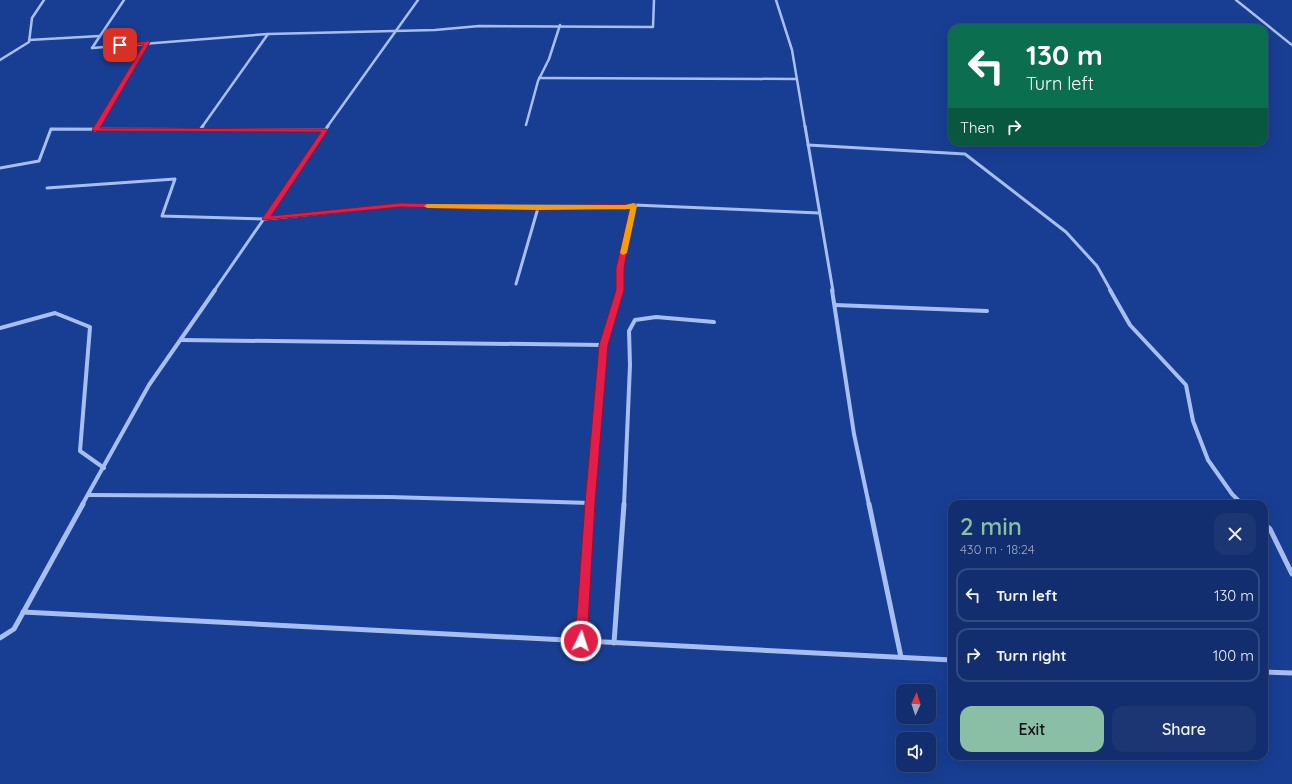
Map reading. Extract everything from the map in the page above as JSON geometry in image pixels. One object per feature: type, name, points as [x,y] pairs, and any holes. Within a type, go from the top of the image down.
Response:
[{"type":"street","points":[[0,60],[29,42],[32,18],[44,0]]},
{"type":"street","points":[[124,0],[92,48],[148,42],[268,34],[396,31],[470,28],[479,26],[560,25],[653,27],[654,0]]},
{"type":"street","points":[[0,638],[14,629],[149,385],[325,130],[418,0]]},
{"type":"street","points":[[776,0],[791,45],[835,305],[854,434],[901,657]]},
{"type":"street","points":[[1236,0],[1266,24]]},
{"type":"street","points":[[526,125],[539,78],[549,59],[560,25]]},
{"type":"street","points":[[1268,26],[1292,45]]},
{"type":"street","points":[[200,130],[268,34]]},
{"type":"street","points":[[29,40],[100,36]]},
{"type":"street","points":[[96,130],[148,42]]},
{"type":"street","points":[[539,78],[796,79]]},
{"type":"street","points":[[0,168],[39,161],[51,129],[325,130]]},
{"type":"street","points":[[808,146],[918,150],[965,154],[1066,232],[1096,266],[1130,325],[1186,385],[1193,421],[1208,460],[1238,500]]},
{"type":"street","points":[[47,188],[175,179],[162,216],[265,219],[400,205],[538,208],[625,208],[634,206],[819,213]]},
{"type":"street","points":[[581,641],[590,503],[604,345],[620,290],[620,268],[634,206]]},
{"type":"street","points":[[516,284],[538,208]]},
{"type":"street","points":[[835,305],[986,311]]},
{"type":"street","points":[[0,328],[55,313],[90,327],[80,451],[104,468]]},
{"type":"street","points":[[614,643],[626,472],[630,365],[629,331],[635,320],[656,317],[714,322]]},
{"type":"street","points":[[181,340],[604,345]]},
{"type":"street","points":[[89,495],[389,497],[590,503]]},
{"type":"street","points":[[1268,527],[1292,574]]},
{"type":"street","points":[[23,612],[948,660]]},
{"type":"street","points":[[1268,672],[1292,674]]},
{"type":"slow traffic","points":[[427,206],[625,208],[634,206],[623,253]]},
{"type":"route","points":[[120,45],[148,42],[96,130],[325,130],[265,219],[400,205],[538,208],[625,208],[634,206],[620,268],[620,290],[604,345],[590,503],[581,641]]}]
